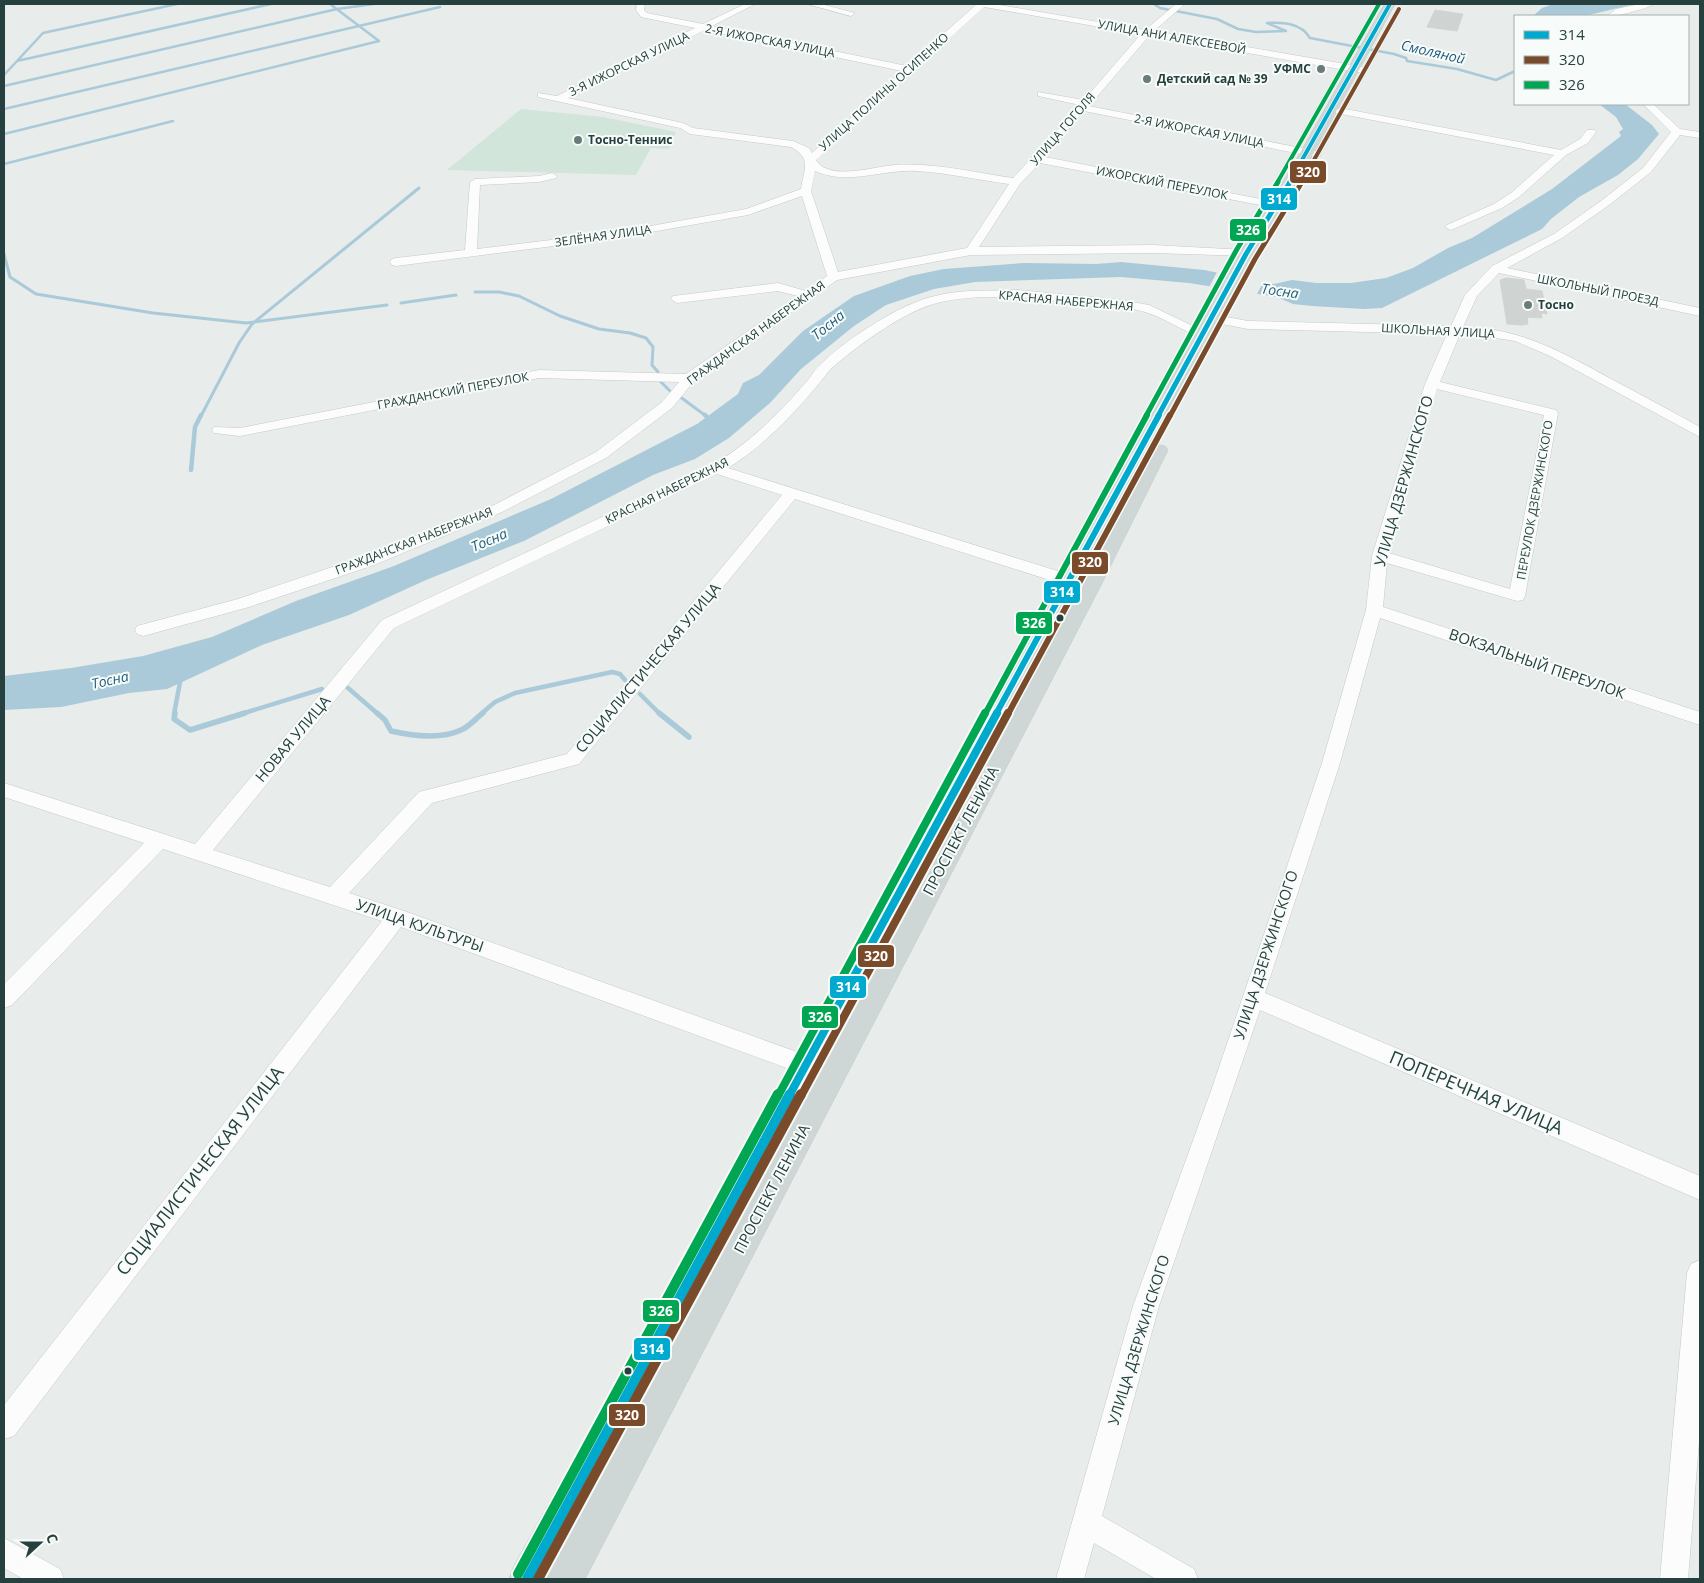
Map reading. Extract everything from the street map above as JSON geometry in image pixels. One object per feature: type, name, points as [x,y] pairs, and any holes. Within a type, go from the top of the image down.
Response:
[{"type":"main road","name":"ПРОСПЕКТ ЛЕНИНА","points":[[1376,40],[1390,4]]},
{"type":"main road","name":"ПРОСПЕКТ ЛЕНИНА","points":[[566,1579],[832,1075],[1080,584],[1247,260],[1311,153],[1361,64],[1400,4]]},
{"type":"main road","name":"ПРОСПЕКТ ЛЕНИНА","points":[[1311,153],[1340,111],[1361,64]]},
{"type":"main road","name":"ПРОСПЕКТ ЛЕНИНА","points":[[527,1579],[807,1064],[1080,584]]},
{"type":"street","name":"2-Я ИЖОРСКАЯ УЛИЦА","points":[[641,4],[640,10],[644,15],[908,69]]},
{"type":"street","name":"3-Я ИЖОРСКАЯ УЛИЦА","points":[[560,98],[751,4]]},
{"type":"street","points":[[811,4],[851,13]]},
{"type":"street","name":"УЛИЦА АНИ АЛЕКСЕЕВОЙ","points":[[982,4],[1147,32],[1361,64]]},
{"type":"street","name":"УЛИЦА ПОЛИНЫ ОСИПЕНКО","points":[[833,277],[806,191],[811,159],[908,69],[982,4]]},
{"type":"street","name":"УЛИЦА ГОГОЛЯ","points":[[971,251],[1016,182],[1147,32],[1166,18],[1180,4]]},
{"type":"street","points":[[1612,15],[1619,10],[1650,4]]},
{"type":"street","name":"2-Я ИЖОРСКАЯ УЛИЦА","points":[[1041,94],[1083,105],[1311,153]]},
{"type":"street","points":[[541,95],[683,126],[690,130],[793,144],[805,150],[815,167],[831,174],[846,175],[896,168],[917,168],[1016,182]]},
{"type":"street","points":[[1649,105],[1678,132],[1700,135]]},
{"type":"street","points":[[1340,111],[1562,154]]},
{"type":"street","points":[[1451,227],[1498,206],[1515,195],[1562,154],[1584,141],[1591,132]]},
{"type":"street","points":[[1456,330],[1471,295],[1496,270],[1558,236],[1605,203],[1647,170],[1678,132]]},
{"type":"street","name":"ИЖОРСКИЙ ПЕРЕУЛОК","points":[[1038,159],[1280,206]]},
{"type":"street","points":[[471,252],[475,182],[539,179],[552,176]]},
{"type":"street","name":"ЗЕЛЁНАЯ УЛИЦА","points":[[396,262],[617,235],[748,212],[806,191]]},
{"type":"street","name":"ГРАЖДАНСКАЯ НАБЕРЕЖНАЯ","points":[[143,630],[243,603],[368,562],[496,509],[601,455],[667,404],[689,378],[833,277],[971,251],[1153,248],[1247,260]]},
{"type":"street","name":"ШКОЛЬНЫЙ ПРОЕЗД","points":[[1496,270],[1700,312]]},
{"type":"street","points":[[677,299],[778,287],[808,295]]},
{"type":"street","name":"КРАСНАЯ НАБЕРЕЖНАЯ","points":[[388,624],[716,469],[733,459],[774,424],[813,383],[823,369],[851,345],[908,310],[936,299],[960,295],[1018,294],[1122,304],[1149,309],[1191,330],[1217,318]]},
{"type":"street","name":"ШКОЛЬНАЯ УЛИЦА","points":[[1217,318],[1248,324],[1275,326],[1456,330],[1500,334],[1534,344],[1555,353],[1700,433]]},
{"type":"street","name":"УЛИЦА ДЗЕРЖИНСКОГО","points":[[1070,1579],[1146,1306],[1223,1088],[1331,763],[1374,610],[1380,556],[1432,384],[1456,330]]},
{"type":"street","name":"ГРАЖДАНСКИЙ ПЕРЕУЛОК","points":[[219,430],[240,432],[539,374],[689,378]]},
{"type":"street","name":"ПЕРЕУЛОК ДЗЕРЖИНСКОГО","points":[[1380,556],[1517,596],[1551,413],[1432,384]]},
{"type":"street","points":[[716,469],[1080,584]]},
{"type":"street","name":"СОЦИАЛИСТИЧЕСКАЯ УЛИЦА","points":[[334,896],[426,797],[573,758],[792,494]]},
{"type":"street","name":"ВОКЗАЛЬНЫЙ ПЕРЕУЛОК","points":[[1374,610],[1700,719]]},
{"type":"street","name":"НОВАЯ УЛИЦА","points":[[199,853],[388,624]]},
{"type":"street","name":"УЛИЦА КУЛЬТУРЫ","points":[[4,790],[397,916],[807,1064],[832,1075]]},
{"type":"street","points":[[4,998],[160,840]]},
{"type":"street","name":"СОЦИАЛИСТИЧЕСКАЯ УЛИЦА","points":[[4,1426],[397,916]]},
{"type":"street","name":"ПОПЕРЕЧНАЯ УЛИЦА","points":[[1252,997],[1700,1188]]},
{"type":"street","points":[[1674,1579],[1700,1274]]},
{"type":"street","points":[[1086,1523],[1184,1579]]},
{"type":"street","points":[[4,1552],[50,1579]]},
{"type":"green space","name":"Тосно-Теннис","points":[[521,109],[603,117],[676,132],[669,149],[651,148],[636,175],[447,170]]},
{"type":"water","points":[[1553,4],[1634,4],[1589,15],[1534,15],[1542,8]]},
{"type":"water","name":"Тосна","points":[[1600,105],[1626,105],[1652,125],[1659,134],[1638,159],[1618,175],[1579,197],[1551,219],[1542,229],[1382,308],[1364,309],[1293,304],[1277,297],[1189,283],[1121,277],[975,282],[934,289],[886,305],[854,326],[801,369],[770,403],[729,438],[695,459],[653,475],[524,541],[426,580],[349,615],[262,645],[167,689],[129,693],[61,707],[4,710],[4,676],[71,668],[143,656],[212,637],[296,601],[394,566],[551,499],[697,424],[738,394],[743,383],[759,375],[803,331],[854,296],[910,276],[944,269],[1024,263],[1096,264],[1121,262],[1204,270],[1274,284],[1292,280],[1316,283],[1351,283],[1386,278],[1413,268],[1448,248],[1472,238],[1552,189],[1621,136],[1619,132],[1623,129],[1616,117]]},
{"type":"pier","points":[[1218,270],[1265,279],[1256,296],[1208,289]]},
{"type":"building","points":[[1435,10],[1463,14],[1457,31],[1427,27]]},
{"type":"building","name":"Тосно","points":[[1506,278],[1524,280],[1526,289],[1542,291],[1547,314],[1541,313],[1542,318],[1527,317],[1528,324],[1507,324],[1500,280]]},
{"type":"waterway","points":[[17,61],[43,33],[177,4]]},
{"type":"waterway","points":[[17,61],[271,4]]},
{"type":"waterway","points":[[330,4],[337,9]]},
{"type":"waterway","points":[[337,9],[374,4]]},
{"type":"waterway","name":"Смоляной","points":[[1154,4],[1160,8],[1217,19],[1238,29],[1256,32],[1286,31],[1267,23],[1291,24],[1302,29],[1310,38],[1394,54],[1406,58],[1407,61],[1457,69],[1496,80],[1514,71]]},
{"type":"waterway","points":[[359,26],[440,7]]},
{"type":"waterway","points":[[4,86],[337,9]]},
{"type":"waterway","points":[[337,9],[359,26]]},
{"type":"waterway","points":[[4,109],[359,26]]},
{"type":"waterway","points":[[4,134],[379,41],[359,26]]},
{"type":"waterway","points":[[4,75],[17,61]]},
{"type":"waterway","points":[[4,164],[173,121]]},
{"type":"waterway","points":[[255,322],[419,188]]},
{"type":"waterway","points":[[4,254],[10,277],[36,294],[153,313],[246,323],[255,322]]},
{"type":"waterway","points":[[475,292],[499,292],[519,296],[560,316],[599,329],[630,333],[646,338],[653,347],[652,365],[658,372]]},
{"type":"waterway","points":[[401,303],[456,295]]},
{"type":"waterway","points":[[255,322],[387,305]]},
{"type":"waterway","points":[[201,416],[239,343],[255,322]]},
{"type":"waterway","points":[[659,380],[670,391]]},
{"type":"waterway","points":[[679,396],[706,416]]},
{"type":"waterway","points":[[191,470],[195,427],[201,415]]},
{"type":"waterway","points":[[706,416],[711,421]]},
{"type":"waterway","points":[[481,714],[495,702],[515,693],[612,672],[620,674],[625,680]]},
{"type":"waterway","points":[[174,714],[181,677]]},
{"type":"waterway","points":[[348,688],[378,714]]},
{"type":"waterway","points":[[241,714],[322,689]]},
{"type":"waterway","points":[[640,694],[659,713]]},
{"type":"waterway","points":[[175,713],[174,719],[190,730],[245,713]]},
{"type":"waterway","points":[[377,713],[385,720],[391,731],[426,736],[444,735],[464,729],[483,713]]},
{"type":"waterway","points":[[659,713],[689,737]]},
{"type":"transit line","name":"326","points":[[518,1574],[1237,249],[1290,162],[1379,4]]},
{"type":"transit line","name":"314","points":[[527,1579],[1246,254],[1299,167],[1390,4]]},
{"type":"transit line","name":"320","points":[[538,1579],[1255,259],[1308,172],[1399,9]]},
{"type":"place","name":"УФМС","points":[[1321,69]]},
{"type":"place","name":"Детский сад № 39","points":[[1147,79]]},
{"type":"place","name":"Тосно-Теннис","points":[[578,140]]},
{"type":"place","name":"Тосно","points":[[1528,305]]}]
